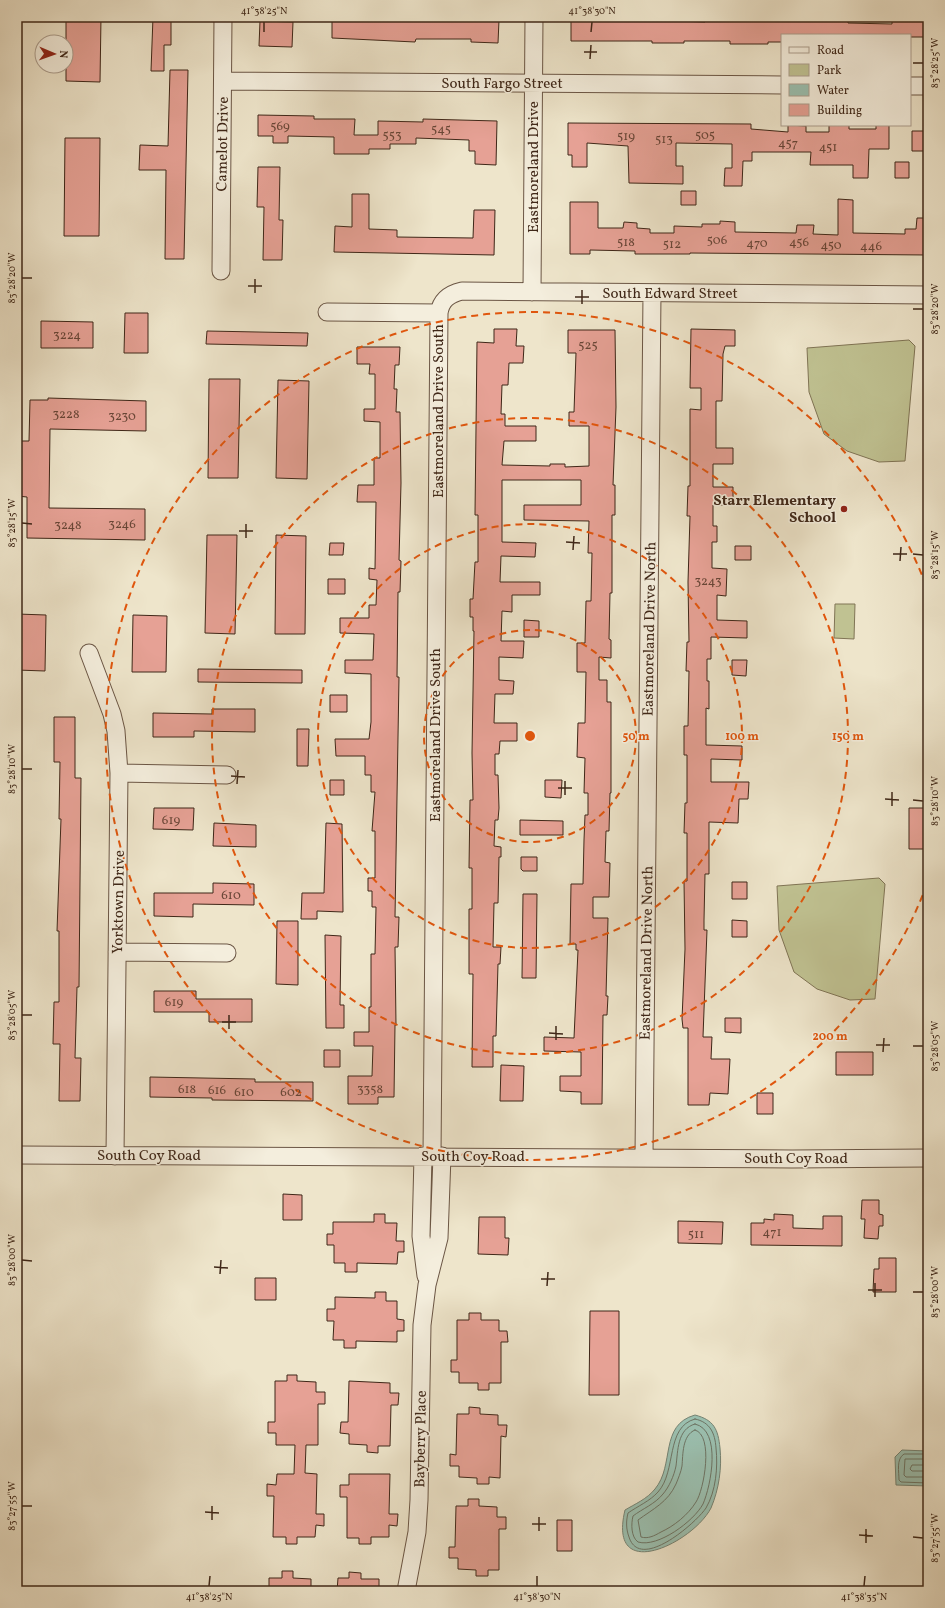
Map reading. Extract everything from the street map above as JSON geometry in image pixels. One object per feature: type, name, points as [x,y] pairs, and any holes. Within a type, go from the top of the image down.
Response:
[{"type":"street","name":"Camelot Drive","points":[[221,271],[223,17]]},
{"type":"street","name":"Eastmoreland Drive","points":[[532,292],[534,17]]},
{"type":"street","name":"South Fargo Street","points":[[223,81],[781,85]]},
{"type":"street","points":[[911,86],[928,86]]},
{"type":"street","name":"South Edward Street","points":[[439,313],[442,302],[456,293],[532,292],[928,295]]},
{"type":"street","name":"Eastmoreland Drive North","points":[[644,1157],[652,293]]},
{"type":"street","points":[[327,312],[439,313]]},
{"type":"street","name":"Eastmoreland Drive South","points":[[432,1156],[439,313]]},
{"type":"street","name":"Yorktown Drive","points":[[89,653],[112,714],[116,731],[120,773],[115,1156]]},
{"type":"street","points":[[120,773],[227,775]]},
{"type":"street","points":[[117,952],[227,953]]},
{"type":"street","name":"South Coy Road","points":[[17,1155],[644,1157],[792,1159],[928,1158]]},
{"type":"street","name":"Bayberry Place","points":[[406,1591],[417,1532],[419,1500],[422,1325],[427,1286],[439,1238],[432,1156]]},
{"type":"green space","points":[[909,340],[915,346],[905,461],[879,462],[847,451],[824,434],[809,392],[807,348]]},
{"type":"green space","points":[[835,604],[855,604],[854,639],[834,638]]},
{"type":"green space","points":[[879,878],[885,884],[875,999],[850,1000],[817,989],[794,972],[779,930],[777,886]]},
{"type":"water","points":[[695,1415],[707,1420],[714,1426],[719,1441],[721,1463],[716,1493],[711,1508],[701,1521],[687,1534],[671,1544],[654,1550],[640,1552],[628,1546],[623,1533],[625,1510],[645,1498],[655,1489],[665,1469],[669,1447],[676,1427],[684,1420]]},
{"type":"water","points":[[902,1450],[928,1451],[928,1486],[896,1485],[895,1457]]},
{"type":"building","points":[[66,17],[101,17],[100,82],[66,81],[66,74],[74,74],[74,34],[66,34]]},
{"type":"building","points":[[153,17],[171,17],[171,45],[164,45],[164,71],[151,71]]},
{"type":"building","points":[[332,17],[397,17],[397,21],[430,21],[430,18],[489,17],[489,20],[499,20],[498,43],[471,42],[471,39],[416,39],[415,42],[332,38]]},
{"type":"building","points":[[571,17],[676,17],[676,21],[705,22],[705,17],[768,19],[768,21],[811,21],[811,19],[839,17],[839,19],[848,19],[848,23],[892,24],[892,17],[926,17],[926,37],[911,37],[911,34],[781,34],[781,42],[768,42],[768,44],[730,44],[730,41],[652,43],[652,41],[571,41]]},
{"type":"building","points":[[260,21],[293,22],[292,47],[259,46]]},
{"type":"building","points":[[170,70],[188,70],[184,259],[165,259],[166,170],[139,170],[140,145],[168,146]]},
{"type":"building","points":[[258,115],[314,116],[314,119],[355,119],[354,135],[378,135],[378,121],[423,122],[423,119],[497,121],[496,165],[475,164],[475,151],[469,151],[469,140],[416,138],[416,144],[390,144],[390,149],[369,149],[369,154],[334,154],[334,137],[288,136],[288,143],[273,143],[273,136],[258,136]]},
{"type":"building","points":[[568,123],[751,124],[751,129],[788,132],[788,126],[806,126],[806,132],[829,132],[829,126],[849,126],[849,129],[876,129],[876,126],[889,126],[889,149],[869,149],[868,178],[853,178],[853,165],[810,165],[811,152],[752,152],[752,161],[743,161],[742,186],[724,186],[725,168],[732,168],[732,144],[676,143],[676,166],[683,166],[683,184],[629,183],[628,146],[587,143],[587,167],[572,167],[572,155],[568,155]]},
{"type":"building","points":[[912,131],[928,131],[928,151],[912,151]]},
{"type":"building","points":[[65,138],[100,138],[99,236],[64,236]]},
{"type":"building","points":[[895,162],[909,162],[909,178],[895,178]]},
{"type":"building","points":[[258,167],[280,167],[279,220],[283,220],[282,260],[263,260],[264,207],[257,207]]},
{"type":"building","points":[[681,191],[696,191],[696,205],[681,205]]},
{"type":"building","points":[[352,194],[369,194],[369,229],[397,230],[397,237],[473,238],[474,210],[495,210],[494,255],[334,252],[335,226],[352,227]]},
{"type":"building","points":[[838,199],[853,200],[853,233],[905,234],[905,229],[916,229],[917,218],[928,218],[928,255],[635,254],[635,251],[590,250],[590,254],[570,254],[570,202],[598,202],[598,228],[623,228],[624,222],[637,223],[637,228],[650,229],[650,233],[674,233],[674,226],[702,227],[702,224],[720,224],[720,221],[735,222],[735,232],[796,233],[797,225],[814,225],[813,234],[838,235]]},
{"type":"building","points":[[125,313],[148,313],[148,353],[124,353]]},
{"type":"building","points":[[41,321],[93,322],[93,348],[41,348]]},
{"type":"building","points":[[494,329],[517,329],[516,346],[524,346],[523,363],[509,363],[508,385],[502,385],[501,414],[505,414],[505,426],[536,426],[536,441],[504,441],[502,465],[550,466],[550,464],[565,464],[565,467],[589,466],[589,426],[569,426],[569,412],[574,412],[576,353],[568,353],[568,330],[615,330],[616,407],[613,485],[615,485],[615,515],[612,515],[612,593],[610,593],[609,639],[611,640],[611,658],[599,657],[599,680],[607,680],[607,702],[611,702],[611,793],[609,831],[606,831],[605,862],[610,863],[609,897],[593,897],[593,918],[608,918],[606,996],[608,996],[607,1015],[603,1015],[602,1104],[581,1104],[581,1092],[560,1091],[560,1076],[581,1076],[581,1052],[544,1051],[544,1037],[574,1038],[578,950],[576,950],[576,944],[570,944],[571,884],[583,884],[585,815],[588,815],[588,793],[584,793],[585,758],[577,757],[578,723],[585,723],[586,672],[577,672],[577,643],[585,643],[586,601],[591,601],[592,553],[588,553],[589,521],[524,520],[524,505],[581,505],[581,480],[502,480],[502,542],[536,543],[535,557],[501,556],[500,582],[540,582],[540,595],[512,595],[512,612],[502,611],[501,641],[524,641],[523,658],[499,657],[499,680],[514,681],[513,694],[495,694],[494,723],[517,723],[517,741],[500,741],[499,754],[495,754],[495,775],[498,775],[499,808],[498,820],[495,820],[494,846],[501,847],[501,857],[499,857],[498,903],[494,903],[493,947],[501,947],[500,964],[498,964],[496,1036],[493,1036],[493,1067],[472,1067],[473,974],[469,974],[469,909],[472,909],[472,868],[469,868],[470,800],[473,800],[472,753],[474,631],[473,617],[470,617],[470,599],[473,599],[475,562],[478,562],[478,515],[475,515],[477,342],[494,343]]},
{"type":"building","points":[[691,329],[735,330],[735,346],[725,346],[723,354],[722,401],[716,401],[716,448],[733,448],[733,464],[713,464],[713,487],[733,487],[733,505],[713,505],[713,526],[717,526],[717,542],[712,542],[712,568],[727,569],[726,596],[717,595],[717,620],[747,621],[747,638],[711,637],[711,659],[707,659],[709,709],[706,708],[706,745],[742,746],[742,760],[711,759],[711,782],[749,782],[748,799],[739,799],[738,823],[709,822],[709,874],[705,874],[704,930],[707,930],[703,1037],[712,1037],[711,1059],[730,1059],[728,1094],[710,1093],[709,1105],[688,1105],[688,1028],[683,1028],[682,1019],[685,949],[684,881],[687,881],[687,833],[684,833],[685,803],[687,803],[687,755],[684,755],[684,726],[688,726],[689,671],[686,671],[687,642],[689,642],[688,582],[690,516],[687,516],[688,486],[690,486],[690,409],[701,410],[701,388],[690,388]]},
{"type":"building","points":[[207,331],[308,333],[307,346],[206,344]]},
{"type":"building","points":[[357,347],[400,347],[399,365],[395,365],[394,389],[397,389],[396,412],[400,412],[401,483],[399,560],[401,561],[400,592],[398,592],[397,677],[399,677],[395,917],[399,917],[398,947],[395,947],[396,1025],[394,1097],[378,1097],[378,1104],[348,1104],[348,1076],[372,1076],[373,1046],[354,1046],[354,1032],[369,1032],[369,1007],[371,1007],[371,954],[375,954],[376,907],[372,907],[372,891],[368,891],[368,878],[375,878],[375,831],[372,831],[375,792],[371,792],[371,775],[365,775],[365,756],[336,756],[335,739],[369,739],[371,722],[371,674],[345,673],[345,660],[373,660],[374,634],[340,633],[340,618],[369,618],[369,605],[376,605],[377,580],[369,579],[369,568],[375,569],[376,502],[357,502],[358,485],[374,485],[374,458],[380,458],[380,422],[364,421],[364,409],[375,409],[375,374],[369,374],[370,364],[357,364]]},
{"type":"building","points":[[209,379],[240,379],[238,478],[208,478]]},
{"type":"building","points":[[278,380],[309,381],[307,479],[276,478]]},
{"type":"building","points":[[48,398],[146,401],[146,431],[50,429],[49,508],[145,509],[145,540],[27,538],[27,497],[17,496],[17,441],[29,441],[30,400],[48,400]]},
{"type":"building","points":[[207,535],[237,535],[235,634],[205,633]]},
{"type":"building","points":[[276,535],[306,536],[305,634],[275,634]]},
{"type":"building","points":[[330,543],[344,543],[343,555],[329,555]]},
{"type":"building","points":[[735,546],[751,546],[751,560],[735,560]]},
{"type":"building","points":[[328,579],[345,579],[345,594],[328,594]]},
{"type":"building","points":[[17,614],[46,615],[45,671],[17,670]]},
{"type":"building","points":[[133,615],[167,616],[166,672],[132,672]]},
{"type":"building","points":[[524,620],[539,621],[539,637],[524,637]]},
{"type":"building","points":[[732,660],[747,660],[746,676],[732,675]]},
{"type":"building","points":[[198,669],[302,670],[302,683],[198,682]]},
{"type":"building","points":[[330,695],[347,695],[347,712],[330,712]]},
{"type":"building","points":[[212,709],[255,709],[255,732],[194,731],[194,737],[153,737],[153,713],[212,714]]},
{"type":"building","points":[[54,717],[75,717],[75,778],[81,778],[79,987],[77,987],[75,1058],[81,1058],[80,1101],[59,1101],[60,1044],[53,1044],[54,1002],[59,1002],[59,931],[57,931],[61,819],[59,819],[60,762],[54,762]]},
{"type":"building","points":[[297,729],[309,729],[308,766],[297,766]]},
{"type":"building","points":[[330,780],[344,780],[344,795],[330,795]]},
{"type":"building","points":[[545,780],[562,780],[561,798],[545,797]]},
{"type":"building","points":[[154,808],[194,808],[193,830],[153,829]]},
{"type":"building","points":[[909,808],[928,808],[928,849],[909,849]]},
{"type":"building","points":[[520,820],[563,821],[563,835],[520,835]]},
{"type":"building","points":[[214,823],[256,825],[256,847],[213,846]]},
{"type":"building","points":[[326,823],[342,824],[343,912],[317,911],[317,919],[301,919],[302,893],[324,893]]},
{"type":"building","points":[[521,857],[537,857],[537,871],[523,871],[521,869]]},
{"type":"building","points":[[732,882],[747,882],[747,899],[732,899]]},
{"type":"building","points":[[213,883],[254,884],[254,905],[193,904],[193,917],[154,916],[154,893],[213,893]]},
{"type":"building","points":[[523,894],[537,894],[536,978],[522,978]]},
{"type":"building","points":[[732,920],[747,921],[747,937],[732,937]]},
{"type":"building","points":[[277,921],[298,921],[298,985],[276,984]]},
{"type":"building","points":[[325,935],[341,936],[340,1005],[344,1005],[344,1028],[326,1028]]},
{"type":"building","points":[[154,991],[196,991],[196,999],[252,999],[252,1022],[209,1022],[209,1012],[154,1012]]},
{"type":"building","points":[[725,1018],[741,1018],[741,1033],[725,1032]]},
{"type":"building","points":[[324,1050],[340,1050],[340,1067],[324,1067]]},
{"type":"building","points":[[836,1052],[873,1052],[873,1075],[836,1075]]},
{"type":"building","points":[[501,1065],[524,1066],[523,1101],[500,1101]]},
{"type":"building","points":[[150,1077],[255,1079],[255,1082],[313,1082],[313,1101],[212,1100],[212,1098],[150,1097]]},
{"type":"building","points":[[757,1093],[773,1093],[773,1114],[757,1114]]},
{"type":"building","points":[[283,1194],[302,1195],[302,1220],[283,1220]]},
{"type":"building","points":[[862,1200],[879,1200],[879,1214],[883,1215],[883,1226],[879,1226],[878,1239],[864,1238],[865,1219],[861,1219]]},
{"type":"building","points":[[374,1214],[385,1214],[385,1223],[397,1223],[396,1241],[404,1241],[404,1252],[398,1252],[397,1264],[357,1263],[357,1272],[345,1272],[345,1263],[334,1263],[334,1245],[327,1245],[327,1234],[333,1234],[333,1222],[374,1222]]},
{"type":"building","points":[[774,1214],[793,1215],[793,1228],[823,1229],[823,1216],[842,1216],[842,1246],[751,1245],[751,1223],[764,1223],[764,1219],[774,1220]]},
{"type":"building","points":[[479,1217],[505,1217],[505,1238],[509,1238],[508,1255],[478,1254]]},
{"type":"building","points":[[678,1221],[723,1222],[722,1244],[678,1243]]},
{"type":"building","points":[[879,1258],[896,1258],[896,1292],[873,1292],[874,1269],[879,1269]]},
{"type":"building","points":[[255,1278],[276,1278],[276,1300],[255,1300]]},
{"type":"building","points":[[375,1292],[386,1292],[386,1301],[397,1301],[397,1319],[404,1320],[404,1331],[397,1331],[397,1342],[356,1341],[356,1348],[344,1348],[344,1340],[333,1340],[334,1321],[327,1321],[327,1309],[335,1309],[335,1297],[375,1298]]},
{"type":"building","points":[[590,1311],[619,1311],[619,1395],[589,1395]]},
{"type":"building","points":[[469,1313],[481,1313],[481,1320],[499,1320],[499,1331],[507,1331],[508,1342],[501,1342],[501,1383],[489,1383],[489,1390],[478,1390],[478,1383],[459,1383],[459,1372],[451,1372],[451,1360],[457,1360],[457,1320],[469,1320]]},
{"type":"building","points":[[287,1375],[297,1375],[297,1381],[316,1382],[316,1392],[325,1392],[325,1404],[318,1404],[318,1445],[306,1445],[305,1473],[317,1474],[316,1514],[324,1514],[324,1526],[316,1525],[315,1537],[297,1537],[297,1544],[286,1544],[286,1537],[273,1537],[274,1496],[267,1496],[267,1484],[276,1485],[277,1474],[294,1474],[295,1445],[276,1445],[276,1433],[268,1433],[268,1422],[275,1422],[275,1381],[287,1381]]},
{"type":"building","points":[[349,1381],[390,1383],[390,1393],[399,1393],[398,1405],[391,1405],[390,1446],[378,1446],[378,1453],[367,1452],[367,1445],[349,1444],[349,1434],[340,1433],[341,1422],[348,1422]]},
{"type":"building","points":[[469,1407],[480,1408],[480,1414],[498,1415],[498,1425],[507,1425],[506,1437],[501,1436],[500,1478],[489,1477],[489,1484],[477,1484],[477,1478],[459,1477],[459,1466],[450,1466],[450,1454],[456,1455],[457,1414],[469,1414]]},
{"type":"building","points":[[349,1474],[390,1474],[389,1514],[398,1514],[397,1526],[389,1525],[389,1537],[371,1537],[371,1544],[359,1544],[359,1538],[347,1538],[347,1497],[340,1497],[340,1485],[349,1485]]},
{"type":"building","points":[[468,1499],[479,1499],[479,1506],[497,1507],[497,1517],[506,1517],[506,1529],[499,1529],[499,1570],[488,1570],[488,1576],[476,1576],[476,1570],[458,1569],[458,1558],[449,1558],[449,1547],[455,1547],[456,1506],[468,1506]]},
{"type":"building","points":[[557,1520],[572,1520],[572,1551],[557,1551]]},
{"type":"building","points":[[282,1571],[293,1571],[293,1578],[311,1579],[311,1591],[269,1591],[269,1578],[282,1578]]},
{"type":"building","points":[[349,1572],[361,1573],[361,1579],[379,1579],[379,1591],[337,1591],[338,1578],[349,1578]]},
{"type":"place","name":"Starr Elementary School","points":[[844,509]]}]
